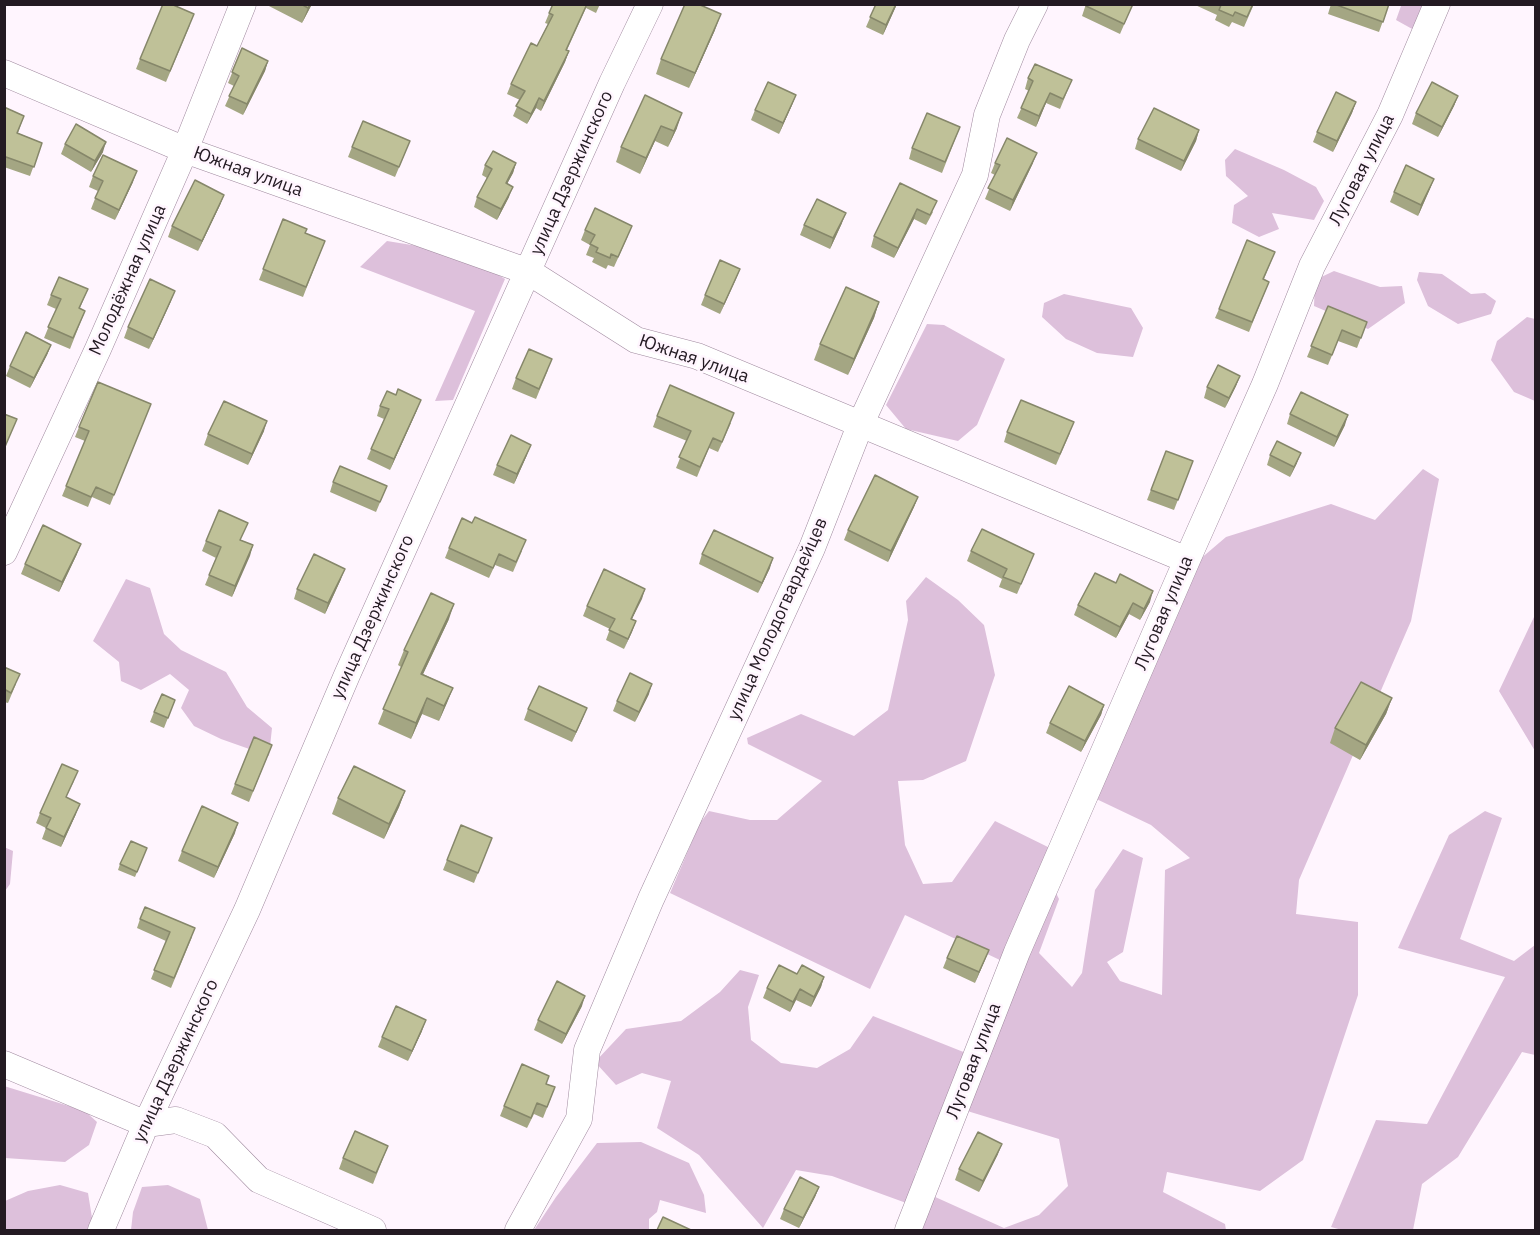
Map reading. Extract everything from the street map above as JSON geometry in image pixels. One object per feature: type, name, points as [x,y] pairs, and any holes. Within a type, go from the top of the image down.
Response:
[{"type":"street","name":"Молодёжная улица","points":[[4,552],[102,339],[185,150],[243,4]]},
{"type":"street","name":"улица Дзержинского","points":[[101,1230],[146,1124],[247,910],[346,675],[529,272],[612,82],[650,4]]},
{"type":"street","name":"улица Молодогвардейцев","points":[[518,1230],[579,1119],[587,1050],[651,899],[812,548],[861,423],[975,175],[987,115],[1017,40],[1035,4]]},
{"type":"street","name":"Луговая улица","points":[[908,1230],[1017,952],[1265,384],[1312,266],[1390,115],[1437,4]]},
{"type":"street","name":"Южная улица","points":[[4,73],[185,150],[529,272],[636,340],[697,356],[1187,560]]},
{"type":"street","points":[[4,1064],[146,1124],[176,1120],[215,1136],[259,1180],[373,1230]]},
{"type":"shaded area","points":[[1397,5],[1425,5],[1414,30],[1396,20],[1401,6]]},
{"type":"shaded area","points":[[1235,149],[1316,187],[1324,201],[1314,220],[1272,213],[1279,229],[1259,237],[1232,223],[1234,205],[1248,196],[1226,176],[1225,160]]},
{"type":"shaded area","points":[[387,241],[424,247],[492,271],[505,279],[453,400],[435,401],[475,311],[360,267]]},
{"type":"shaded area","points":[[1334,271],[1380,287],[1402,286],[1405,303],[1368,329],[1314,306],[1315,280]]},
{"type":"shaded area","points":[[1419,272],[1442,274],[1471,294],[1485,293],[1496,301],[1491,314],[1458,324],[1428,306],[1417,280]]},
{"type":"shaded area","points":[[1064,294],[1131,308],[1143,328],[1133,357],[1097,353],[1066,339],[1042,317],[1044,303]]},
{"type":"shaded area","points":[[1527,317],[1535,319],[1535,401],[1514,392],[1491,360],[1497,341]]},
{"type":"shaded area","points":[[927,324],[944,325],[1005,359],[977,425],[958,441],[906,429],[886,405]]},
{"type":"shaded area","points":[[1423,469],[1439,479],[1411,621],[1299,880],[1296,914],[1358,922],[1358,995],[1303,1160],[1260,1191],[1167,1172],[1163,1192],[1225,1224],[1226,1230],[924,1230],[922,1227],[933,1196],[1004,1228],[1039,1215],[1068,1186],[1059,1139],[964,1110],[1050,881],[1059,899],[1039,953],[1072,987],[1082,973],[1095,890],[1123,849],[1143,858],[1123,952],[1107,962],[1120,981],[1162,995],[1165,870],[1190,858],[1151,825],[1088,795],[1192,566],[1226,537],[1331,504],[1375,520]]},
{"type":"shaded area","points":[[926,577],[958,600],[984,625],[995,675],[966,761],[923,780],[898,781],[905,845],[923,884],[952,882],[995,821],[1052,849],[1002,961],[905,915],[870,989],[670,893],[700,823],[709,811],[750,820],[777,820],[822,781],[748,744],[747,738],[801,714],[854,736],[888,710],[908,620],[906,601]]},
{"type":"shaded area","points":[[126,579],[150,588],[164,634],[181,650],[226,672],[247,707],[272,728],[269,756],[221,739],[194,726],[181,708],[189,690],[170,674],[141,690],[121,681],[119,662],[93,641]]},
{"type":"shaded area","points":[[1535,617],[1535,751],[1499,691]]},
{"type":"shaded area","points":[[1485,811],[1502,818],[1460,939],[1514,961],[1535,945],[1535,1055],[1522,1052],[1458,1157],[1422,1184],[1413,1230],[1342,1230],[1331,1227],[1376,1120],[1427,1124],[1505,977],[1398,948],[1449,835]]},
{"type":"shaded area","points":[[4,847],[13,851],[10,884],[5,891]]},
{"type":"shaded area","points":[[740,970],[759,975],[748,1007],[751,1040],[781,1063],[817,1068],[850,1049],[873,1016],[966,1053],[937,1143],[916,1171],[909,1204],[832,1176],[796,1170],[763,1228],[699,1155],[657,1128],[671,1081],[642,1073],[616,1085],[595,1062],[626,1029],[681,1021],[720,992]]},
{"type":"shaded area","points":[[4,1086],[85,1111],[97,1122],[89,1145],[65,1162],[5,1158]]},
{"type":"shaded area","points":[[641,1142],[689,1163],[704,1195],[706,1213],[660,1200],[657,1212],[649,1219],[649,1230],[534,1230],[597,1143]]},
{"type":"shaded area","points":[[60,1185],[88,1193],[94,1230],[5,1230],[5,1201],[28,1191]]},
{"type":"shaded area","points":[[168,1185],[200,1199],[208,1230],[131,1230],[133,1212],[142,1187]]},
{"type":"building","points":[[163,4],[171,4],[194,14],[170,71],[140,59]]},
{"type":"building","points":[[553,4],[587,4],[566,50],[569,51],[544,101],[539,98],[531,114],[516,106],[525,91],[511,84],[531,43],[537,46],[553,15],[549,13]]},
{"type":"building","points":[[685,4],[698,4],[721,14],[695,73],[661,59]]},
{"type":"building","points":[[876,4],[896,4],[886,25],[870,17]]},
{"type":"building","points":[[1086,4],[1133,4],[1124,24]]},
{"type":"building","points":[[1220,4],[1253,4],[1247,17],[1235,12],[1233,16],[1219,10]]},
{"type":"building","points":[[1334,4],[1389,4],[1383,22]]},
{"type":"building","points":[[242,48],[268,61],[247,104],[229,96],[239,76],[232,72]]},
{"type":"building","points":[[1035,64],[1072,80],[1063,99],[1050,93],[1039,116],[1021,108],[1033,81],[1028,78]]},
{"type":"building","points":[[768,82],[796,95],[783,123],[755,110]]},
{"type":"building","points":[[1432,82],[1458,96],[1442,127],[1416,113]]},
{"type":"building","points":[[1336,92],[1356,102],[1337,141],[1317,132]]},
{"type":"building","points":[[645,95],[682,113],[674,131],[661,126],[646,158],[621,147]]},
{"type":"building","points":[[4,107],[24,116],[17,133],[42,143],[34,167],[6,157],[4,160]]},
{"type":"building","points":[[1154,108],[1199,130],[1184,161],[1138,139]]},
{"type":"building","points":[[927,113],[960,127],[945,162],[912,148]]},
{"type":"building","points":[[363,121],[410,141],[399,167],[352,147]]},
{"type":"building","points":[[76,124],[106,142],[95,161],[65,144]]},
{"type":"building","points":[[1007,138],[1037,153],[1013,200],[988,188],[1000,165],[995,163]]},
{"type":"building","points":[[493,151],[516,163],[506,183],[513,187],[501,209],[477,197],[492,169],[485,165]]},
{"type":"building","points":[[103,155],[137,171],[119,210],[95,198],[103,181],[93,176]]},
{"type":"building","points":[[1406,165],[1434,179],[1421,205],[1394,192]]},
{"type":"building","points":[[195,180],[224,195],[202,241],[172,226]]},
{"type":"building","points":[[900,183],[937,201],[930,215],[917,209],[898,248],[874,236]]},
{"type":"building","points":[[817,199],[846,213],[833,238],[804,225]]},
{"type":"building","points":[[595,208],[632,226],[618,257],[611,254],[610,258],[596,252],[598,248],[590,244],[595,235],[585,230]]},
{"type":"building","points":[[283,219],[307,229],[305,233],[325,241],[306,287],[263,269]]},
{"type":"building","points":[[1247,240],[1275,252],[1263,279],[1269,282],[1252,322],[1219,309]]},
{"type":"building","points":[[720,260],[740,269],[724,304],[705,295]]},
{"type":"building","points":[[59,277],[88,289],[79,308],[85,311],[73,338],[48,327],[61,299],[51,295]]},
{"type":"building","points":[[150,279],[175,291],[153,339],[128,327]]},
{"type":"building","points":[[846,287],[879,302],[854,359],[820,344]]},
{"type":"building","points":[[1328,306],[1367,322],[1361,338],[1342,330],[1332,355],[1311,346]]},
{"type":"building","points":[[26,332],[51,345],[34,378],[10,366]]},
{"type":"building","points":[[529,349],[552,359],[539,389],[516,378]]},
{"type":"building","points":[[1218,365],[1240,376],[1229,398],[1207,387]]},
{"type":"building","points":[[98,382],[151,404],[114,495],[96,487],[91,497],[66,486],[89,431],[79,427]]},
{"type":"building","points":[[670,385],[734,413],[722,442],[713,438],[700,467],[679,457],[691,431],[657,416]]},
{"type":"building","points":[[398,389],[421,400],[394,459],[371,449],[389,409],[380,406],[387,391],[396,395]]},
{"type":"building","points":[[1301,392],[1348,415],[1337,437],[1290,414]]},
{"type":"building","points":[[1021,400],[1074,422],[1060,454],[1007,432]]},
{"type":"building","points":[[224,401],[267,421],[252,454],[208,434]]},
{"type":"building","points":[[4,414],[17,419],[4,449]]},
{"type":"building","points":[[511,435],[531,445],[517,474],[497,465]]},
{"type":"building","points":[[1277,441],[1301,453],[1294,467],[1270,455]]},
{"type":"building","points":[[1166,451],[1193,461],[1178,500],[1151,490]]},
{"type":"building","points":[[340,466],[387,486],[380,502],[333,482]]},
{"type":"building","points":[[875,475],[918,497],[891,551],[848,530]]},
{"type":"building","points":[[219,510],[248,523],[240,540],[253,545],[235,586],[209,575],[221,547],[206,541]]},
{"type":"building","points":[[475,517],[526,540],[516,562],[499,554],[493,568],[449,548],[462,518],[472,523]]},
{"type":"building","points":[[43,525],[81,544],[62,582],[25,564]]},
{"type":"building","points":[[982,529],[1034,554],[1021,584],[1003,577],[1007,569],[971,551]]},
{"type":"building","points":[[714,530],[773,558],[762,583],[702,554]]},
{"type":"building","points":[[314,554],[345,569],[328,603],[297,589]]},
{"type":"building","points":[[604,569],[645,589],[631,619],[636,621],[628,639],[609,630],[615,619],[587,606]]},
{"type":"building","points":[[1095,573],[1116,583],[1120,574],[1153,591],[1144,609],[1133,603],[1120,627],[1078,605]]},
{"type":"building","points":[[431,593],[454,604],[421,674],[453,688],[444,706],[427,698],[416,723],[383,709],[408,652],[404,650]]},
{"type":"building","points":[[4,667],[20,674],[11,693],[4,689]]},
{"type":"building","points":[[630,673],[652,684],[639,712],[617,701]]},
{"type":"building","points":[[1361,682],[1392,698],[1366,745],[1335,728]]},
{"type":"building","points":[[539,686],[587,708],[576,732],[528,709]]},
{"type":"building","points":[[1069,686],[1104,705],[1085,741],[1050,723]]},
{"type":"building","points":[[162,694],[175,700],[168,718],[154,712]]},
{"type":"building","points":[[254,737],[272,745],[253,791],[235,784]]},
{"type":"building","points":[[62,764],[78,771],[66,797],[80,804],[64,837],[46,828],[51,818],[40,813]]},
{"type":"building","points":[[354,766],[405,791],[389,824],[338,798]]},
{"type":"building","points":[[202,806],[238,823],[218,867],[182,851]]},
{"type":"building","points":[[461,825],[492,838],[478,873],[447,860]]},
{"type":"building","points":[[131,841],[147,848],[137,872],[120,864]]},
{"type":"building","points":[[145,907],[195,928],[174,978],[154,970],[170,932],[140,919]]},
{"type":"building","points":[[957,936],[989,950],[979,972],[947,958]]},
{"type":"building","points":[[779,965],[797,974],[802,965],[824,977],[814,997],[800,989],[793,1002],[767,988]]},
{"type":"building","points":[[557,981],[585,996],[566,1034],[538,1020]]},
{"type":"building","points":[[396,1006],[426,1020],[412,1051],[382,1037]]},
{"type":"building","points":[[522,1064],[549,1076],[546,1084],[555,1087],[547,1107],[537,1103],[531,1118],[504,1106]]},
{"type":"building","points":[[355,1131],[388,1146],[376,1173],[343,1158]]},
{"type":"building","points":[[978,1132],[1002,1144],[983,1181],[959,1169]]},
{"type":"building","points":[[800,1177],[819,1187],[803,1218],[784,1209]]},
{"type":"building","points":[[663,1217],[691,1230],[657,1230]]}]
